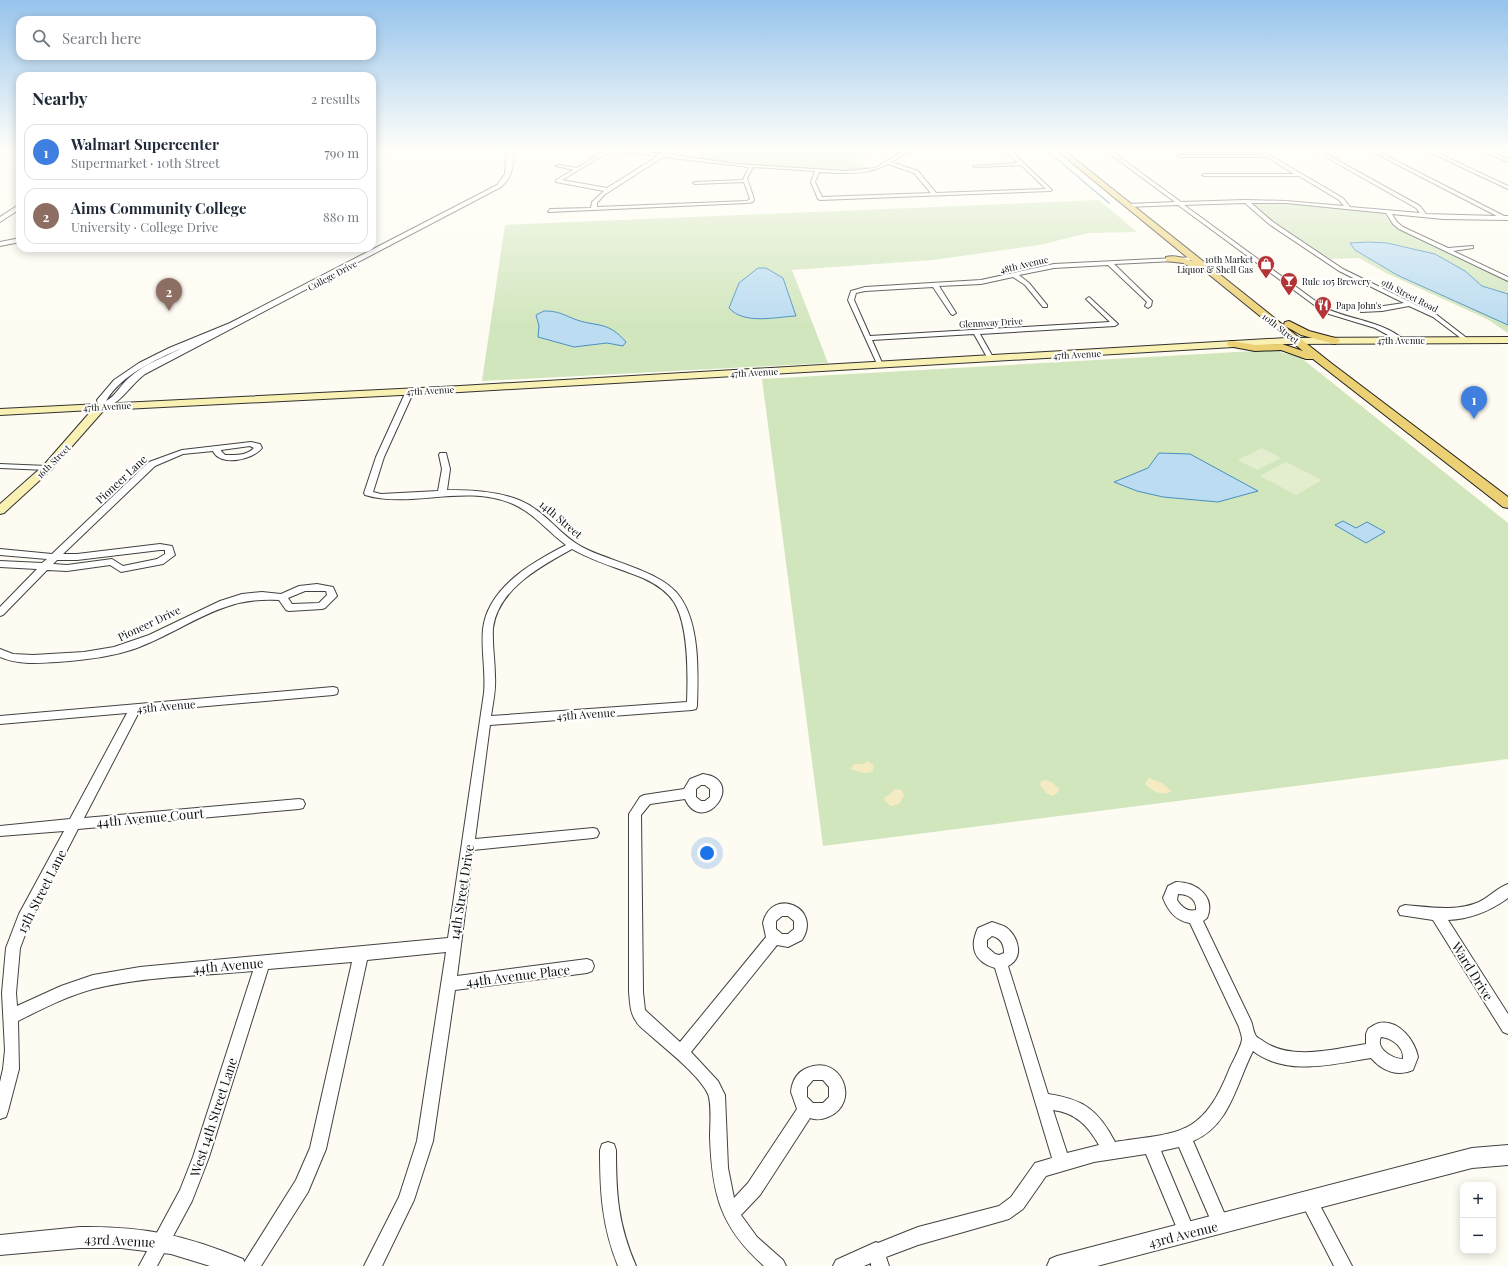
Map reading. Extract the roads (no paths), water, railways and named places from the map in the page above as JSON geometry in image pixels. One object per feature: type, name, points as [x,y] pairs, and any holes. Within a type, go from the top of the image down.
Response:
[{"type":"main road","name":"10th Street","points":[[1129,207],[1327,365],[1508,504]]},
{"type":"main road","points":[[1169,259],[1188,262],[1206,276],[1225,283]]},
{"type":"main road","points":[[1235,291],[1258,300],[1297,330],[1337,341]]},
{"type":"main road","points":[[1247,343],[1272,334],[1273,332],[1253,313],[1248,302]]},
{"type":"main road","name":"47th Avenue","points":[[0,412],[880,366],[1247,343],[1298,341],[1508,340]]},
{"type":"main road","points":[[1337,341],[1326,349],[1328,355],[1383,397],[1388,411]]},
{"type":"main road","points":[[1232,344],[1255,348],[1282,347],[1301,353],[1327,365]]},
{"type":"main road","name":"16th Street","points":[[0,510],[47,468],[102,406]]},
{"type":"street","name":"College Drive","points":[[376,251],[458,207]]},
{"type":"street","points":[[550,210],[632,207]]},
{"type":"street","points":[[1186,207],[1323,309],[1331,313],[1377,327],[1401,340]]},
{"type":"street","name":"9th Street Road","points":[[1252,207],[1271,223],[1342,270],[1435,316],[1466,340]]},
{"type":"street","points":[[1349,207],[1425,216],[1507,219]]},
{"type":"street","points":[[1418,207],[1425,216]]},
{"type":"street","points":[[1483,207],[1507,219]]},
{"type":"street","points":[[0,220],[16,209]]},
{"type":"street","points":[[1388,212],[1395,223],[1402,228],[1508,279]]},
{"type":"street","points":[[376,245],[396,240]]},
{"type":"street","points":[[0,244],[16,241]]},
{"type":"street","points":[[1447,250],[1471,247]]},
{"type":"street","points":[[376,248],[380,249]]},
{"type":"street","points":[[366,252],[366,256]]},
{"type":"street","name":"College Drive","points":[[102,406],[101,400],[113,386],[134,369],[194,339],[232,324],[301,291],[374,252]]},
{"type":"street","name":"48th Avenue","points":[[868,338],[851,300],[853,292],[859,290],[981,282],[1054,266],[1194,258]]},
{"type":"street","points":[[1110,263],[1150,302],[1148,306]]},
{"type":"street","points":[[1015,275],[1027,284],[1045,306]]},
{"type":"street","points":[[936,286],[953,313]]},
{"type":"street","name":"Glennway Drive","points":[[868,338],[1115,324],[1089,299]]},
{"type":"street","points":[[1363,311],[1409,304]]},
{"type":"street","points":[[1377,327],[1387,340]]},
{"type":"street","points":[[976,332],[992,359]]},
{"type":"street","points":[[868,338],[880,366]]},
{"type":"street","name":"14th Street","points":[[410,391],[380,457],[368,493],[381,497],[442,493],[478,493],[508,499],[523,505],[545,519],[572,545],[601,560],[646,575],[664,585],[677,598],[685,613],[692,694],[692,706],[687,706]]},
{"type":"street","name":"Pioneer Lane","points":[[55,557],[152,464],[182,452],[196,449],[217,448]]},
{"type":"street","points":[[442,455],[445,460],[447,476],[442,493]]},
{"type":"street","points":[[0,466],[47,468]]},
{"type":"street","name":"14th Street Drive","points":[[373,1266],[406,1200],[425,1140],[469,845],[490,684],[489,630],[493,611],[511,586],[530,570],[572,545]]},
{"type":"street","points":[[0,552],[55,557],[76,557],[160,547],[169,548],[170,555],[160,562],[122,569],[112,562],[67,568],[0,564]]},
{"type":"street","points":[[112,562],[118,552]]},
{"type":"street","points":[[0,613],[55,557]]},
{"type":"street","name":"Pioneer Drive","points":[[0,653],[22,660],[112,653],[136,645],[204,610],[225,602],[252,595],[266,594],[282,597]]},
{"type":"street","name":"45th Avenue","points":[[0,720],[333,691]]},
{"type":"street","name":"45th Avenue","points":[[485,721],[687,706]]},
{"type":"street","name":"15th Street Lane","points":[[0,1112],[11,1069],[12,1050],[9,993],[13,948],[24,919],[135,709]]},
{"type":"street","points":[[688,794],[648,799],[644,801],[635,814],[635,914],[638,1011],[641,1017],[681,1053],[714,1086],[717,1095],[722,1181],[731,1214],[743,1234],[777,1266]]},
{"type":"street","name":"44th Avenue Court","points":[[0,831],[299,804]]},
{"type":"street","points":[[469,845],[593,833]]},
{"type":"street","points":[[1405,911],[1437,915],[1455,914],[1479,909],[1492,903],[1508,890]]},
{"type":"street","name":"Ward Drive","points":[[1437,915],[1508,1027]]},
{"type":"street","points":[[1194,917],[1246,1026],[1250,1040],[1268,1053],[1294,1058],[1328,1056],[1375,1050]]},
{"type":"street","points":[[681,1053],[775,937]]},
{"type":"street","name":"44th Avenue","points":[[10,1016],[61,993],[93,982],[140,974],[454,944]]},
{"type":"street","points":[[250,1266],[302,1186],[318,1149],[361,954]]},
{"type":"street","name":"West 14th Street Lane","points":[[148,1266],[186,1195],[201,1157],[263,962]]},
{"type":"street","points":[[1000,962],[1062,1163]]},
{"type":"street","name":"44th Avenue Place","points":[[448,984],[587,966]]},
{"type":"street","points":[[842,1266],[878,1259],[918,1236],[1003,1213],[1017,1204],[1041,1169],[1111,1151],[1151,1146],[1182,1138],[1202,1127],[1216,1112],[1250,1040]]},
{"type":"street","points":[[1043,1101],[1066,1103],[1087,1114],[1096,1122],[1111,1151]]},
{"type":"street","points":[[731,1214],[754,1189],[807,1108]]},
{"type":"street","points":[[1182,1138],[1221,1224]]},
{"type":"street","points":[[1151,1146],[1187,1232]]},
{"type":"street","points":[[608,1150],[610,1214],[616,1244],[627,1266]]},
{"type":"street","name":"43rd Avenue","points":[[1058,1266],[1187,1232],[1310,1202],[1472,1158],[1508,1155]]},
{"type":"street","points":[[1310,1202],[1344,1266]]},
{"type":"street","name":"43rd Avenue","points":[[0,1245],[58,1238],[112,1237],[160,1242],[198,1251],[236,1266]]},
{"type":"water","points":[[1350,243],[1387,243],[1435,254],[1465,271],[1482,286],[1508,294],[1508,325],[1397,275],[1355,250]]},
{"type":"water","points":[[758,268],[766,268],[783,278],[796,316],[760,319],[751,318],[743,317],[729,308],[739,283]]},
{"type":"water","points":[[544,311],[558,313],[577,320],[603,326],[620,335],[626,342],[623,346],[607,343],[574,347],[538,337],[539,326],[536,315]]},
{"type":"water","points":[[1159,453],[1190,454],[1258,491],[1218,502],[1163,497],[1137,491],[1114,482],[1148,468]]},
{"type":"water","points":[[1343,521],[1356,528],[1367,522],[1385,532],[1366,543],[1335,525]]},
{"type":"place","name":"10th Market Liquor & Shell Gas","points":[[1266,279]]},
{"type":"place","name":"Rule 105 Brewery","points":[[1289,296]]},
{"type":"place","name":"Aims Community College","points":[[169,311]]},
{"type":"place","name":"Papa John's","points":[[1323,320]]},
{"type":"place","name":"Walmart Supercenter","points":[[1474,419]]}]
